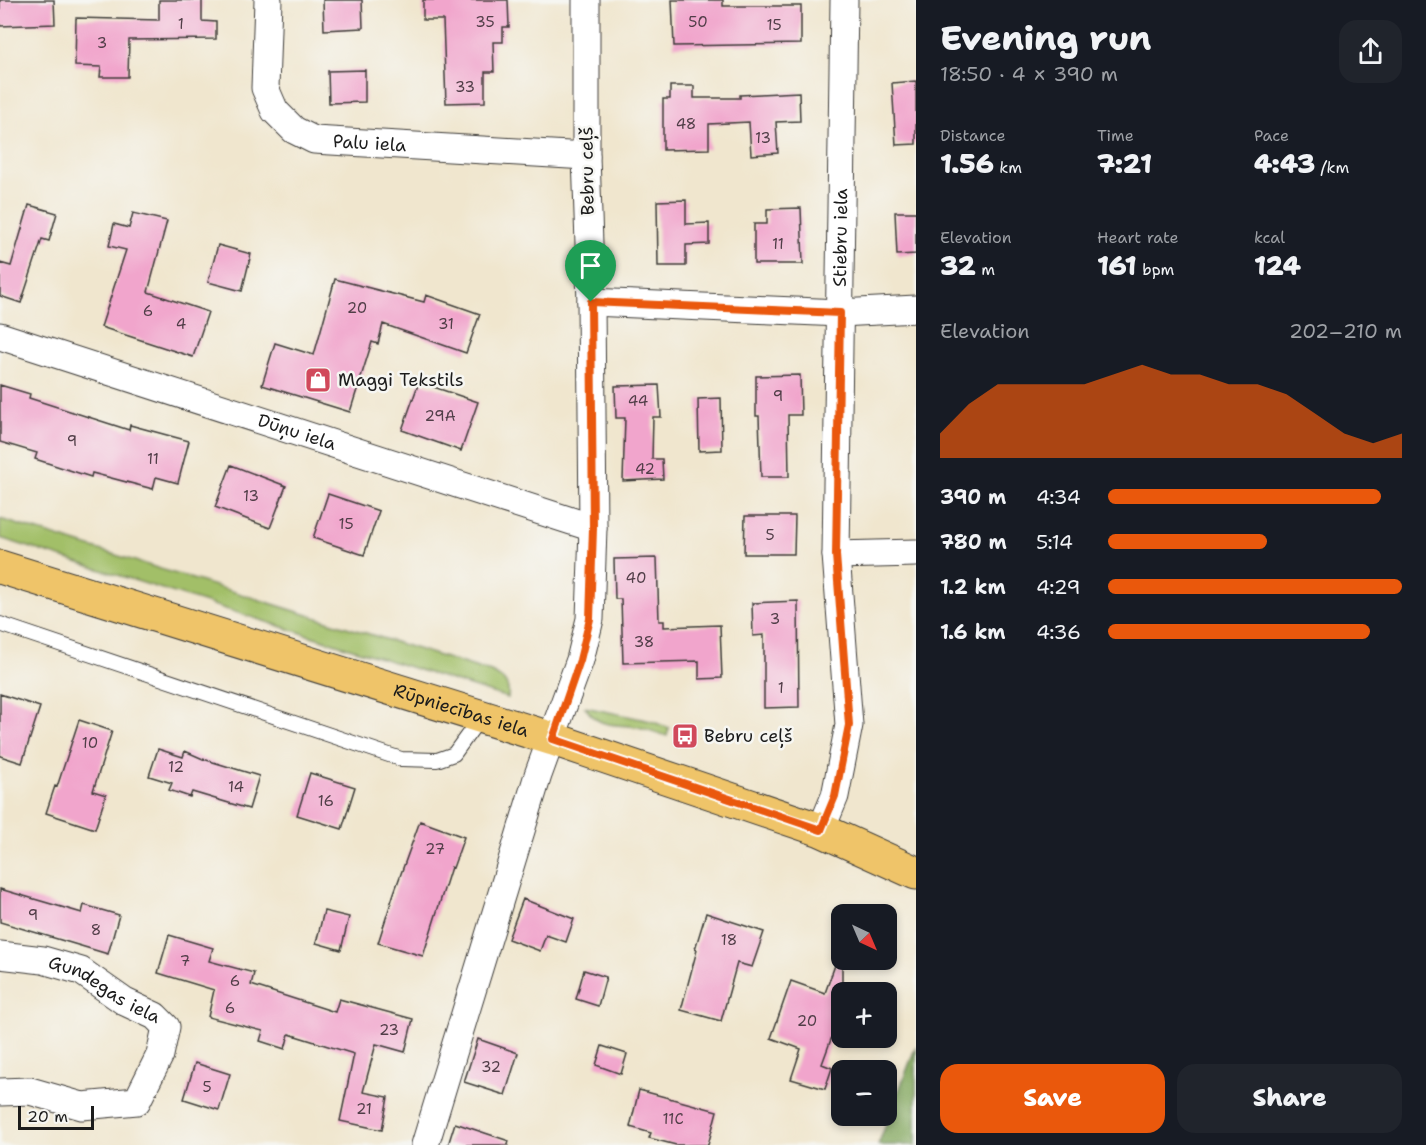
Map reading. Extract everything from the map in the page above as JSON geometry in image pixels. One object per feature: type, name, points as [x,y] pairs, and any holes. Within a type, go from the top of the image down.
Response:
[{"type":"main road","name":"Rūpniecības iela","points":[[0,567],[553,739],[821,830],[916,873]]},
{"type":"street","name":"Palu iela","points":[[268,0],[265,88],[275,111],[294,130],[314,140],[586,156]]},
{"type":"street","name":"Bebru ceļš","points":[[425,1145],[538,775],[580,660],[590,619],[593,528],[591,302],[586,156],[586,0]]},
{"type":"street","name":"Stiebru iela","points":[[821,830],[835,796],[849,725],[836,555],[844,0]]},
{"type":"street","points":[[591,302],[840,313],[916,309]]},
{"type":"street","name":"Dūņu iela","points":[[0,336],[593,528]]},
{"type":"street","points":[[836,555],[916,553]]},
{"type":"street","name":"Gundegas iela","points":[[0,955],[44,960],[81,971],[125,1002],[154,1016],[166,1027],[160,1054],[137,1101],[82,1106],[30,1091],[0,1092]]},
{"type":"lane","points":[[0,624],[401,759],[438,759],[453,754],[480,718]]},
{"type":"green space","points":[[0,519],[491,672],[505,682],[508,688],[508,698],[0,538]]},
{"type":"green space","points":[[585,707],[651,721],[669,728],[667,736],[638,727],[602,722]]},
{"type":"green space","points":[[916,1046],[916,1145],[878,1145],[885,1126],[897,1126],[897,1096]]},
{"type":"building","points":[[0,0],[54,0],[55,24],[0,26]]},
{"type":"building","points":[[159,0],[202,0],[202,21],[216,22],[216,39],[129,40],[128,77],[100,77],[101,67],[75,66],[76,18],[159,20]]},
{"type":"building","points":[[323,0],[362,0],[363,28],[324,30]]},
{"type":"building","points":[[423,0],[508,0],[509,27],[503,27],[503,42],[493,42],[494,72],[485,72],[485,102],[446,103],[443,20],[423,20]]},
{"type":"building","points":[[672,0],[723,0],[723,6],[801,6],[801,44],[674,46]]},
{"type":"building","points":[[365,70],[365,102],[329,103],[328,71]]},
{"type":"building","points":[[916,81],[916,144],[896,145],[892,83]]},
{"type":"building","points":[[670,86],[694,86],[694,98],[740,98],[740,95],[799,92],[800,121],[776,122],[778,153],[751,155],[749,122],[709,124],[709,149],[663,150],[663,99],[670,99]]},
{"type":"building","points":[[686,200],[686,224],[709,223],[709,244],[686,245],[686,266],[658,266],[657,201]]},
{"type":"building","points":[[29,205],[57,213],[49,241],[42,239],[21,303],[0,296],[0,263],[11,266]]},
{"type":"building","points":[[801,208],[803,264],[754,264],[754,224],[767,224],[767,209]]},
{"type":"building","points":[[895,212],[916,212],[916,254],[897,255]]},
{"type":"building","points":[[133,213],[167,221],[148,292],[208,312],[193,357],[101,327],[126,250],[109,246],[114,224],[129,228]]},
{"type":"building","points":[[218,245],[251,254],[242,291],[208,282]]},
{"type":"building","points":[[335,279],[424,302],[426,295],[480,314],[466,353],[383,324],[378,344],[372,342],[350,412],[262,385],[275,343],[314,355]]},
{"type":"building","points":[[800,375],[801,415],[788,415],[789,477],[761,477],[759,416],[756,416],[756,376]]},
{"type":"building","points":[[419,382],[478,402],[461,451],[402,430]]},
{"type":"building","points":[[0,385],[30,394],[29,398],[129,430],[130,425],[189,441],[178,483],[156,477],[153,489],[92,473],[91,477],[35,459],[37,453],[0,442]]},
{"type":"building","points":[[659,385],[661,417],[653,417],[652,459],[662,459],[663,479],[623,481],[625,418],[616,418],[615,386]]},
{"type":"building","points":[[721,398],[722,450],[699,451],[698,399]]},
{"type":"building","points":[[231,465],[286,486],[270,528],[215,507]]},
{"type":"building","points":[[328,494],[379,511],[364,555],[313,538]]},
{"type":"building","points":[[745,516],[795,516],[794,554],[744,554]]},
{"type":"building","points":[[657,558],[659,621],[664,621],[664,627],[720,625],[722,678],[699,679],[699,661],[623,663],[621,599],[615,599],[614,559]]},
{"type":"building","points":[[798,601],[799,707],[764,708],[764,635],[753,636],[752,603]]},
{"type":"building","points":[[0,694],[40,707],[22,763],[0,756]]},
{"type":"building","points":[[79,720],[112,731],[93,791],[106,795],[95,829],[46,813]]},
{"type":"building","points":[[158,749],[183,757],[185,751],[203,759],[259,776],[249,809],[192,792],[190,797],[169,790],[172,783],[149,776]]},
{"type":"building","points":[[310,773],[355,787],[342,829],[297,815]]},
{"type":"building","points":[[420,821],[464,837],[453,868],[451,867],[423,956],[378,943]]},
{"type":"building","points":[[0,889],[82,913],[84,905],[119,915],[108,954],[0,922]]},
{"type":"building","points":[[523,899],[574,919],[566,942],[546,935],[540,951],[508,939]]},
{"type":"building","points":[[324,911],[349,917],[341,950],[316,943]]},
{"type":"building","points":[[706,913],[764,932],[752,967],[737,963],[721,1021],[681,1010]]},
{"type":"building","points":[[169,935],[213,948],[209,961],[254,973],[251,985],[335,1012],[339,999],[413,1019],[405,1052],[376,1044],[363,1092],[388,1097],[382,1130],[340,1121],[354,1054],[289,1034],[285,1049],[260,1041],[263,1031],[208,1017],[214,990],[158,973]]},
{"type":"building","points":[[584,970],[606,977],[598,1006],[576,999]]},
{"type":"building","points":[[833,970],[842,970],[842,982],[831,982],[831,1039],[822,1064],[831,1068],[831,1071],[825,1089],[791,1079],[801,1049],[771,1038],[791,981],[825,993]]},
{"type":"building","points":[[478,1039],[518,1053],[505,1095],[464,1082]]},
{"type":"building","points":[[602,1046],[627,1054],[621,1074],[596,1065]]},
{"type":"building","points":[[195,1063],[230,1074],[219,1110],[184,1099]]},
{"type":"building","points":[[639,1090],[717,1111],[708,1145],[676,1145],[649,1138],[651,1133],[630,1127]]},
{"type":"building","points":[[455,1123],[509,1141],[508,1145],[448,1145]]},
{"type":"place","name":"Maggi Tekstils","points":[[318,380]]},
{"type":"place","name":"Bebru ceļš","points":[[685,736]]},
{"type":"route","points":[[591,302],[840,313],[836,555],[849,725],[835,796],[821,830],[553,739],[569,696],[590,619],[593,528],[591,302]]}]
